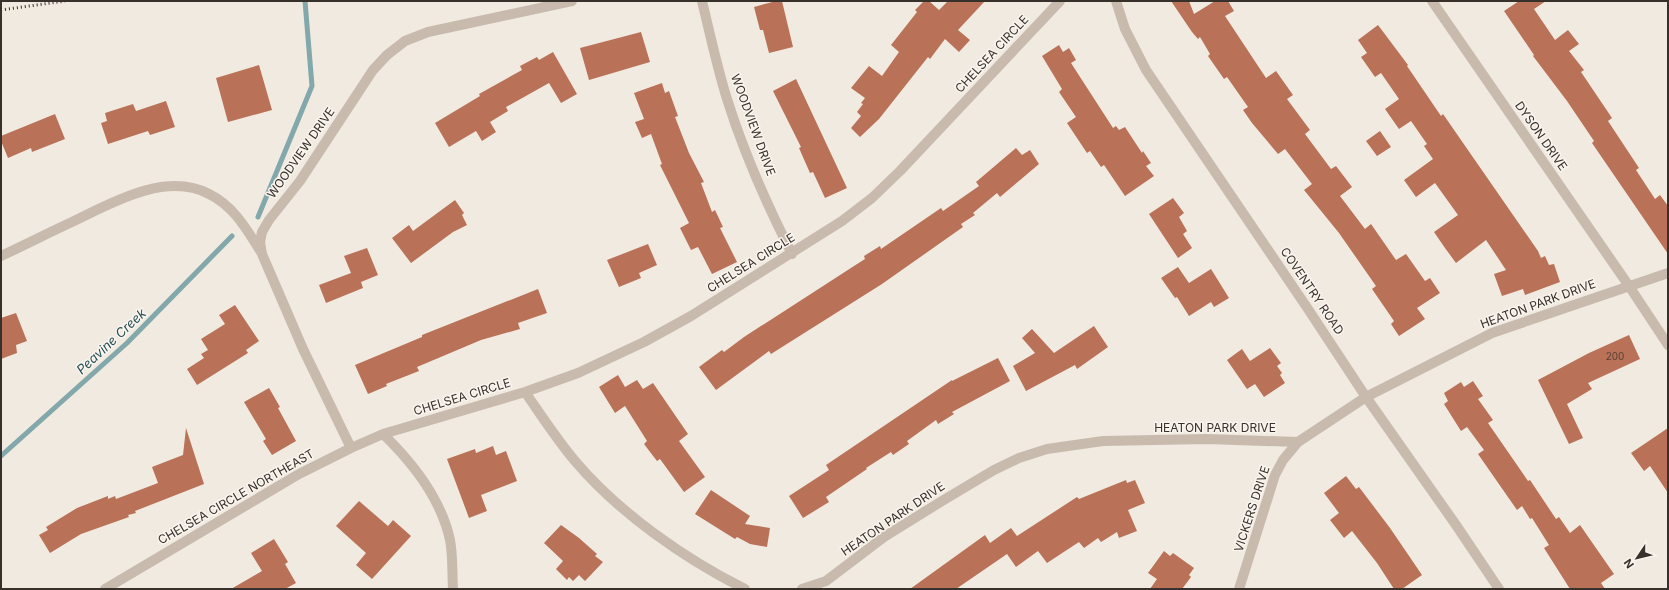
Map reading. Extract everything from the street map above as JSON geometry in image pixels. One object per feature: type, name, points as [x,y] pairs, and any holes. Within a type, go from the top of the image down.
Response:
[{"type":"street","name":"WOODVIEW DRIVE","points":[[351,448],[303,349],[262,254],[260,242],[262,232],[269,220],[300,181],[370,74],[387,55],[405,41],[428,32],[572,1]]},
{"type":"street","name":"WOODVIEW DRIVE","points":[[702,1],[721,78],[734,120],[776,223],[792,254]]},
{"type":"street","name":"CHELSEA CIRCLE","points":[[383,434],[525,392],[578,373],[644,342],[691,316],[792,254],[842,221],[872,198],[900,171],[1060,1]]},
{"type":"street","name":"COVENTRY ROAD","points":[[1116,1],[1125,29],[1146,70],[1366,397],[1499,589]]},
{"type":"street","name":"DYSON DRIVE","points":[[1432,1],[1629,286],[1668,345]]},
{"type":"street","points":[[1,256],[120,198],[157,188],[179,185],[209,193],[223,203],[236,214],[262,254]]},
{"type":"street","name":"HEATON PARK DRIVE","points":[[802,589],[829,585],[884,538],[994,470],[1019,458],[1048,449],[1103,441],[1207,439],[1298,442],[1366,397],[1492,333],[1668,273]]},
{"type":"street","points":[[525,392],[575,462],[618,503],[664,541],[716,574],[745,589]]},
{"type":"street","points":[[383,434],[403,453],[428,488],[445,522],[450,541],[453,589]]},
{"type":"street","name":"CHELSEA CIRCLE NORTHEAST","points":[[105,589],[299,474],[383,434]]},
{"type":"street","name":"VICKERS DRIVE","points":[[1240,589],[1275,475],[1283,460],[1298,442]]},
{"type":"building","points":[[776,1],[782,1],[793,47],[769,53],[763,30],[760,30],[754,7]]},
{"type":"building","points":[[924,1],[929,1],[939,10],[948,1],[985,1],[958,30],[970,40],[959,52],[945,39],[930,59],[928,57],[879,119],[860,137],[851,128],[861,116],[857,112],[863,104],[861,103],[865,98],[851,88],[869,66],[882,76],[899,52],[891,45],[917,12],[915,10]]},
{"type":"building","points":[[1171,1],[1189,1],[1194,14],[1215,1],[1228,1],[1234,11],[1225,16],[1266,78],[1276,71],[1293,95],[1287,99],[1310,130],[1305,134],[1331,169],[1336,166],[1352,187],[1340,196],[1365,229],[1371,224],[1396,260],[1406,254],[1425,281],[1430,278],[1440,293],[1417,308],[1425,319],[1399,336],[1391,324],[1394,321],[1372,289],[1376,286],[1339,233],[1304,190],[1312,184],[1285,149],[1278,154],[1252,123],[1243,110],[1248,107],[1227,77],[1224,79],[1208,56],[1210,54],[1200,37],[1198,39],[1192,32]]},
{"type":"building","points":[[1519,1],[1546,1],[1534,9],[1555,40],[1568,30],[1579,44],[1569,51],[1584,70],[1581,72],[1612,118],[1608,121],[1639,168],[1636,170],[1655,199],[1660,195],[1668,206],[1668,254],[1592,143],[1594,141],[1567,101],[1533,56],[1534,55],[1504,11]]},
{"type":"building","points":[[1378,25],[1408,65],[1407,66],[1441,116],[1443,114],[1538,251],[1541,258],[1545,256],[1549,265],[1554,264],[1560,282],[1525,295],[1523,289],[1502,296],[1494,274],[1506,270],[1486,240],[1456,263],[1445,248],[1434,232],[1458,215],[1435,183],[1416,197],[1404,180],[1433,159],[1424,146],[1427,144],[1411,121],[1399,129],[1385,109],[1399,99],[1381,73],[1375,77],[1361,57],[1367,53],[1358,40]]},
{"type":"building","points":[[641,32],[650,62],[589,80],[580,48]]},
{"type":"building","points":[[1059,45],[1063,52],[1069,48],[1076,60],[1071,63],[1113,128],[1116,126],[1119,130],[1125,127],[1142,153],[1143,151],[1151,163],[1146,166],[1154,176],[1125,196],[1104,165],[1101,167],[1090,151],[1087,153],[1067,123],[1076,117],[1059,92],[1062,89],[1042,56]]},
{"type":"building","points":[[553,52],[577,94],[561,103],[549,83],[506,107],[508,111],[490,122],[496,132],[482,141],[476,131],[449,147],[435,123],[480,96],[479,94],[522,70],[520,66],[537,57],[539,60]]},
{"type":"building","points":[[259,65],[272,110],[228,122],[216,78]]},
{"type":"building","points":[[796,79],[847,188],[825,198],[813,172],[810,173],[799,148],[801,147],[773,91]]},
{"type":"building","points":[[662,83],[665,93],[669,91],[678,116],[675,117],[689,153],[704,182],[701,183],[712,212],[715,210],[723,227],[720,228],[737,262],[712,274],[698,247],[691,250],[680,228],[689,223],[660,165],[662,164],[651,134],[642,138],[635,122],[644,119],[634,93]]},
{"type":"building","points":[[166,101],[175,127],[150,135],[148,131],[108,144],[101,123],[107,121],[105,113],[133,104],[136,111]]},
{"type":"building","points":[[55,114],[65,139],[32,152],[31,148],[8,158],[1,141],[1,136]]},
{"type":"building","points":[[1380,131],[1391,147],[1377,156],[1366,141]]},
{"type":"building","points":[[1016,148],[1022,155],[1030,150],[1039,164],[1000,197],[997,193],[973,213],[975,215],[961,224],[963,227],[882,284],[771,354],[769,351],[716,390],[699,367],[722,350],[724,352],[744,337],[865,259],[864,256],[880,246],[881,249],[941,208],[943,211],[979,186],[976,182]]},
{"type":"building","points":[[1173,198],[1184,213],[1179,217],[1187,231],[1183,234],[1192,248],[1178,258],[1149,214]]},
{"type":"building","points":[[455,200],[464,213],[462,215],[467,225],[453,232],[411,263],[392,238],[409,225],[413,231]]},
{"type":"building","points":[[648,244],[657,265],[639,273],[641,278],[619,287],[607,260]]},
{"type":"building","points":[[367,248],[378,275],[361,282],[363,288],[326,303],[319,285],[351,273],[344,256]]},
{"type":"building","points":[[1178,267],[1189,283],[1211,269],[1229,298],[1214,307],[1211,302],[1189,316],[1177,297],[1175,298],[1161,278]]},
{"type":"building","points":[[538,289],[547,313],[518,323],[520,329],[481,340],[417,367],[419,371],[386,384],[387,386],[368,394],[355,365],[422,337],[422,335]]},
{"type":"building","points":[[235,305],[259,341],[246,350],[248,353],[197,385],[187,369],[204,358],[201,354],[208,350],[201,339],[225,324],[219,315]]},
{"type":"building","points":[[16,313],[27,341],[16,345],[17,353],[1,359],[1,318]]},
{"type":"building","points":[[1094,326],[1108,347],[1077,369],[1075,365],[1026,391],[1013,366],[1035,353],[1022,338],[1032,329],[1054,353]]},
{"type":"building","points":[[1629,335],[1640,359],[1588,383],[1592,389],[1567,404],[1583,438],[1569,444],[1538,380],[1589,353]]},
{"type":"building","points":[[1270,348],[1281,363],[1277,366],[1282,373],[1280,375],[1285,383],[1264,397],[1255,384],[1247,389],[1227,360],[1242,349],[1250,361]]},
{"type":"building","points":[[998,358],[1010,381],[952,412],[954,414],[938,424],[936,420],[907,441],[909,444],[893,455],[891,452],[866,468],[867,469],[826,497],[829,502],[803,518],[789,496],[829,470],[826,465],[952,380]]},
{"type":"building","points":[[618,375],[625,387],[637,380],[643,389],[653,383],[688,434],[679,441],[705,477],[684,492],[660,459],[657,461],[644,444],[647,441],[625,406],[615,413],[599,387]]},
{"type":"building","points":[[1473,381],[1483,396],[1478,399],[1493,420],[1488,423],[1528,481],[1530,480],[1556,519],[1559,517],[1570,533],[1580,525],[1614,574],[1601,583],[1605,589],[1570,589],[1544,548],[1549,545],[1532,518],[1530,519],[1522,506],[1517,510],[1478,454],[1484,450],[1467,427],[1461,431],[1444,404],[1448,401],[1444,393],[1461,382],[1464,387]]},
{"type":"building","points":[[269,388],[296,441],[272,455],[263,441],[266,439],[244,402]]},
{"type":"building","points":[[186,428],[204,484],[135,511],[136,513],[128,515],[129,517],[81,534],[50,553],[39,535],[48,530],[46,527],[77,508],[108,496],[108,499],[115,496],[116,499],[158,483],[152,467],[183,455]]},
{"type":"building","points":[[1668,428],[1668,493],[1650,466],[1644,471],[1631,453]]},
{"type":"building","points":[[493,446],[496,455],[506,451],[517,481],[481,495],[487,511],[469,518],[447,459],[475,449],[476,453]]},
{"type":"building","points":[[1346,476],[1356,489],[1359,487],[1390,528],[1422,575],[1402,589],[1394,589],[1377,563],[1352,531],[1344,538],[1330,520],[1339,513],[1324,493]]},
{"type":"building","points":[[1126,480],[1127,483],[1135,480],[1145,503],[1128,510],[1137,531],[1119,538],[1117,532],[1101,542],[1098,538],[1084,548],[1079,542],[1047,563],[1038,551],[1016,567],[1007,554],[956,589],[910,589],[985,535],[990,543],[1011,528],[1017,536],[1077,497],[1079,499]]},
{"type":"building","points":[[711,490],[750,516],[745,524],[770,528],[767,547],[750,544],[737,537],[735,539],[695,514]]},
{"type":"building","points":[[359,501],[388,526],[393,520],[411,536],[372,579],[356,565],[366,553],[336,526]]},
{"type":"building","points":[[561,525],[579,538],[597,554],[595,556],[603,562],[585,581],[579,575],[573,581],[569,577],[567,580],[556,569],[563,561],[544,543]]},
{"type":"building","points":[[274,539],[288,562],[285,564],[296,583],[285,589],[231,589],[262,571],[251,553]]},
{"type":"building","points":[[1164,551],[1170,556],[1173,553],[1194,568],[1189,575],[1191,577],[1182,589],[1150,589],[1157,579],[1148,573]]},
{"type":"waterway","name":"Peavine Creek","points":[[258,217],[312,86],[305,1]]},
{"type":"waterway","name":"Peavine Creek","points":[[1,456],[127,343],[232,236]]},
{"type":"railway","points":[[1,10],[65,1]]}]
